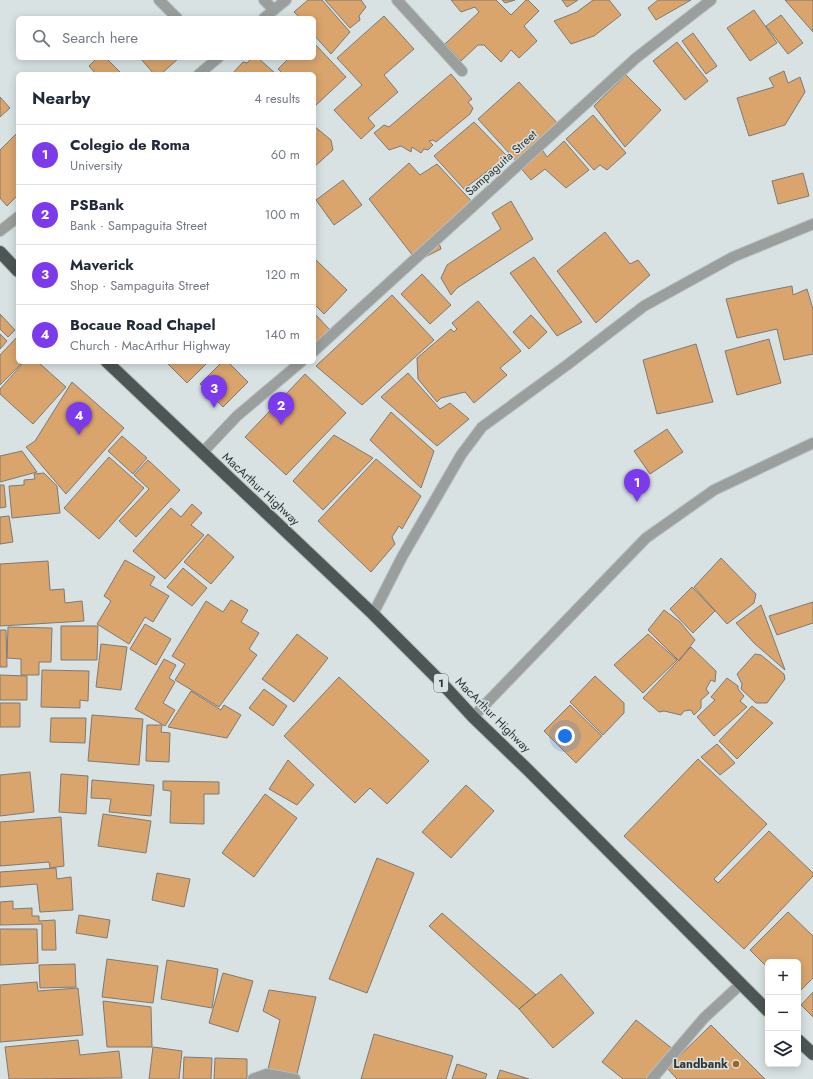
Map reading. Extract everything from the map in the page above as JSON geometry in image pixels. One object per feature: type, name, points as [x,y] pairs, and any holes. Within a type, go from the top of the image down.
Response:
[{"type":"highway","points":[[0,252],[16,269]]},
{"type":"highway","name":"MacArthur Highway","points":[[109,364],[373,614],[438,679],[473,717],[529,771],[765,1008]]},
{"type":"highway","points":[[801,1043],[813,1054]]},
{"type":"street","points":[[160,0],[175,16]]},
{"type":"street","points":[[264,0],[274,10]]},
{"type":"street","points":[[266,16],[286,0]]},
{"type":"street","points":[[397,0],[462,71]]},
{"type":"street","name":"Sampaguita Street","points":[[316,349],[636,58],[711,0]]},
{"type":"street","points":[[201,72],[216,60]]},
{"type":"street","points":[[0,231],[16,219]]},
{"type":"street","points":[[373,614],[402,557],[460,455],[482,427],[567,366],[644,306],[733,257],[813,224]]},
{"type":"street","points":[[202,453],[237,416],[299,364]]},
{"type":"street","points":[[473,717],[646,538],[714,490],[813,443]]},
{"type":"street","points":[[652,1079],[704,1018],[740,984]]},
{"type":"street","points":[[253,1079],[267,1074],[295,1079]]},
{"type":"building","points":[[308,0],[322,0],[350,32],[331,54],[316,37],[316,16],[298,16],[294,12]]},
{"type":"building","points":[[325,0],[361,0],[366,7],[359,16],[360,20],[350,28]]},
{"type":"building","points":[[451,0],[496,0],[511,15],[526,0],[528,0],[539,11],[524,26],[537,41],[519,58],[511,50],[501,62],[484,45],[478,45],[461,61],[445,44],[479,12],[475,7],[461,12]]},
{"type":"building","points":[[502,0],[515,0],[505,3]]},
{"type":"building","points":[[562,0],[578,0],[567,7]]},
{"type":"building","points":[[593,0],[609,0],[621,15],[594,36],[571,44],[554,21],[577,12]]},
{"type":"building","points":[[658,0],[691,0],[656,20],[648,8]]},
{"type":"building","points":[[785,0],[813,0],[813,32]]},
{"type":"building","points":[[754,10],[777,43],[750,61],[727,28]]},
{"type":"building","points":[[781,15],[803,43],[788,54],[766,26]]},
{"type":"building","points":[[384,16],[414,49],[384,75],[398,92],[368,118],[375,126],[361,139],[334,110],[362,85],[337,58]]},
{"type":"building","points":[[693,33],[717,66],[706,74],[682,41]]},
{"type":"building","points":[[677,42],[708,81],[685,100],[653,61]]},
{"type":"building","points":[[316,45],[346,77],[316,105],[316,72],[281,72],[278,69],[287,60],[316,60]]},
{"type":"building","points":[[95,60],[108,60],[120,72],[94,72],[89,66]]},
{"type":"building","points":[[142,60],[177,60],[163,72],[152,72]]},
{"type":"building","points":[[250,60],[260,60],[274,72],[234,72],[243,62],[247,63]]},
{"type":"building","points":[[784,71],[788,83],[800,77],[805,92],[785,125],[749,136],[737,98],[774,87],[769,78]]},
{"type":"building","points":[[451,74],[472,99],[468,102],[473,108],[470,114],[436,142],[433,140],[429,141],[433,145],[428,150],[424,149],[421,153],[412,147],[411,152],[401,146],[389,150],[374,133],[384,125],[389,127]]},
{"type":"building","points":[[626,75],[661,110],[625,147],[594,106]]},
{"type":"building","points":[[519,82],[561,127],[519,164],[478,119]]},
{"type":"building","points":[[0,97],[10,108],[0,117]]},
{"type":"building","points":[[593,115],[626,153],[607,170],[600,165],[594,170],[566,139]]},
{"type":"building","points":[[474,122],[507,156],[464,189],[434,156]]},
{"type":"building","points":[[316,128],[331,140],[333,150],[316,165]]},
{"type":"building","points":[[16,134],[16,197],[7,206],[0,198],[0,150]]},
{"type":"building","points":[[564,141],[589,170],[566,188],[545,169],[531,180],[519,166],[541,148],[547,157]]},
{"type":"building","points":[[409,163],[420,175],[437,164],[475,205],[437,237],[441,249],[417,261],[369,199]]},
{"type":"building","points":[[803,173],[809,196],[778,204],[772,181]]},
{"type":"building","points":[[343,180],[362,205],[334,225],[316,200]]},
{"type":"building","points":[[511,201],[533,239],[457,288],[451,295],[441,278],[447,265],[501,229],[492,213]]},
{"type":"building","points":[[605,232],[630,264],[638,260],[650,275],[596,323],[557,271]]},
{"type":"building","points":[[534,257],[582,322],[557,336],[510,273]]},
{"type":"building","points":[[316,260],[347,290],[324,314],[316,306]]},
{"type":"building","points":[[422,274],[451,305],[430,324],[401,294]]},
{"type":"building","points":[[792,286],[793,295],[807,289],[813,309],[813,354],[784,360],[777,329],[737,338],[726,299]]},
{"type":"building","points":[[392,295],[434,340],[362,405],[316,366]]},
{"type":"building","points":[[478,301],[521,351],[500,368],[507,375],[474,403],[465,392],[441,398],[437,402],[418,379],[417,358],[451,329],[454,332],[457,329],[452,323]]},
{"type":"building","points":[[0,314],[15,330],[8,337],[0,329]]},
{"type":"building","points":[[316,315],[331,331],[316,346]]},
{"type":"building","points":[[531,315],[547,332],[529,349],[513,332]]},
{"type":"building","points":[[0,334],[7,341],[0,349]]},
{"type":"building","points":[[16,338],[16,364],[21,364],[0,385],[0,355]]},
{"type":"building","points":[[769,339],[781,383],[737,395],[725,351]]},
{"type":"building","points":[[696,344],[713,402],[657,414],[643,360]]},
{"type":"building","points":[[22,364],[40,364],[66,387],[33,424],[0,394],[0,389]]},
{"type":"building","points":[[168,364],[206,364],[187,383]]},
{"type":"building","points":[[220,364],[230,364],[248,382],[223,407],[200,384]]},
{"type":"building","points":[[408,373],[440,409],[450,403],[469,419],[437,446],[381,397]]},
{"type":"building","points":[[305,374],[346,413],[286,475],[245,437]]},
{"type":"building","points":[[72,382],[124,428],[66,494],[26,447],[35,441]]},
{"type":"building","points":[[391,412],[434,451],[421,488],[370,440]]},
{"type":"building","points":[[667,429],[683,452],[650,474],[634,451]]},
{"type":"building","points":[[334,435],[373,458],[323,510],[293,481]]},
{"type":"building","points":[[122,436],[147,458],[133,474],[108,451]]},
{"type":"building","points":[[22,451],[37,472],[0,482],[0,456]]},
{"type":"building","points":[[109,457],[144,488],[99,539],[64,508]]},
{"type":"building","points":[[376,459],[421,496],[402,529],[399,526],[392,537],[395,544],[371,572],[318,521]]},
{"type":"building","points":[[148,460],[180,490],[136,537],[119,521],[149,489],[134,475]]},
{"type":"building","points":[[44,473],[57,486],[60,513],[12,518],[9,486],[24,485],[24,480],[35,479],[34,474]]},
{"type":"building","points":[[0,485],[4,485],[6,507],[0,508]]},
{"type":"building","points":[[192,504],[202,513],[191,525],[204,535],[165,579],[133,551],[171,508],[181,517]]},
{"type":"building","points":[[9,516],[13,542],[0,544],[0,517]]},
{"type":"building","points":[[208,534],[234,557],[211,584],[184,562]]},
{"type":"building","points":[[721,558],[756,594],[754,603],[727,624],[694,587]]},
{"type":"building","points":[[125,560],[155,577],[150,585],[169,596],[153,622],[145,617],[129,644],[97,624],[111,601],[104,596]]},
{"type":"building","points":[[48,561],[50,590],[64,589],[65,603],[82,601],[84,621],[0,626],[0,564]]},
{"type":"building","points":[[183,568],[207,588],[192,606],[167,587]]},
{"type":"building","points":[[692,587],[715,611],[693,633],[670,609]]},
{"type":"building","points":[[231,600],[248,610],[241,622],[259,633],[249,649],[257,655],[219,707],[175,680],[185,664],[172,656],[206,601],[223,612]]},
{"type":"building","points":[[813,602],[813,623],[777,635],[769,616]]},
{"type":"building","points":[[761,605],[785,670],[754,643],[736,623]]},
{"type":"building","points":[[664,610],[680,622],[695,640],[679,661],[648,630]]},
{"type":"building","points":[[145,624],[171,639],[156,665],[130,649]]},
{"type":"building","points":[[61,626],[98,626],[97,660],[61,660]]},
{"type":"building","points":[[8,627],[52,628],[51,662],[39,662],[39,675],[21,675],[21,659],[7,658]]},
{"type":"building","points":[[0,630],[6,630],[7,667],[0,667]]},
{"type":"building","points":[[297,634],[328,658],[294,702],[262,679]]},
{"type":"building","points":[[648,634],[677,660],[643,693],[614,665]]},
{"type":"building","points":[[101,644],[127,647],[121,690],[96,687]]},
{"type":"building","points":[[691,647],[716,671],[715,682],[711,680],[706,689],[709,693],[701,700],[701,708],[694,715],[691,710],[684,711],[681,715],[664,711],[659,712],[643,698]]},
{"type":"building","points":[[755,654],[761,655],[784,674],[785,679],[767,703],[756,703],[741,689],[742,684],[737,674]]},
{"type":"building","points":[[164,659],[176,665],[169,678],[175,682],[163,703],[175,710],[165,726],[135,709]]},
{"type":"building","points":[[42,670],[89,671],[88,701],[80,700],[80,708],[41,707]]},
{"type":"building","points":[[0,675],[27,676],[27,700],[0,700]]},
{"type":"building","points":[[595,676],[624,703],[624,713],[603,735],[570,702]]},
{"type":"building","points":[[339,677],[429,761],[387,804],[370,788],[355,803],[284,736]]},
{"type":"building","points":[[727,678],[738,686],[738,689],[744,696],[740,701],[747,707],[714,736],[697,717],[715,700],[711,697]]},
{"type":"building","points":[[264,689],[287,706],[273,726],[249,708]]},
{"type":"building","points":[[191,691],[221,710],[224,705],[241,715],[227,738],[168,727]]},
{"type":"building","points":[[0,703],[20,703],[20,727],[0,727]]},
{"type":"building","points":[[570,705],[602,736],[576,763],[544,731]]},
{"type":"building","points":[[752,706],[773,723],[737,759],[719,741]]},
{"type":"building","points":[[92,715],[143,719],[139,765],[88,761]]},
{"type":"building","points":[[51,718],[86,718],[85,743],[50,742]]},
{"type":"building","points":[[147,725],[162,725],[161,732],[170,733],[169,762],[146,761]]},
{"type":"building","points":[[717,744],[735,763],[720,775],[701,757]]},
{"type":"building","points":[[698,759],[767,824],[714,879],[718,883],[769,831],[813,873],[813,876],[744,949],[624,836]]},
{"type":"building","points":[[288,760],[314,785],[297,805],[269,789]]},
{"type":"building","points":[[30,772],[34,812],[0,816],[0,775]]},
{"type":"building","points":[[61,774],[88,776],[86,814],[59,812]]},
{"type":"building","points":[[92,780],[154,785],[151,816],[109,812],[111,799],[91,798]]},
{"type":"building","points":[[163,781],[219,782],[219,794],[204,794],[204,824],[170,823],[171,791],[163,790]]},
{"type":"building","points":[[466,785],[494,811],[451,858],[422,832]]},
{"type":"building","points":[[265,794],[297,818],[254,877],[222,853]]},
{"type":"building","points":[[103,814],[151,821],[146,853],[98,846]]},
{"type":"building","points":[[61,817],[64,866],[50,868],[49,862],[0,866],[0,822]]},
{"type":"building","points":[[377,858],[414,873],[367,993],[329,979]]},
{"type":"building","points":[[56,868],[57,879],[71,877],[73,910],[40,912],[37,884],[0,887],[0,872]]},
{"type":"building","points":[[157,873],[190,879],[184,907],[152,900]]},
{"type":"building","points":[[13,901],[13,909],[32,908],[32,916],[39,916],[39,921],[55,920],[56,950],[42,950],[42,924],[0,925],[0,902]]},
{"type":"building","points":[[788,912],[813,936],[813,978],[801,990],[801,959],[765,959],[765,965],[750,950]]},
{"type":"building","points":[[442,913],[536,995],[519,1009],[429,926]]},
{"type":"building","points":[[79,915],[110,920],[107,938],[76,933]]},
{"type":"building","points":[[0,929],[37,929],[38,963],[0,965]]},
{"type":"building","points":[[107,959],[158,966],[153,1003],[102,997]]},
{"type":"building","points":[[167,960],[218,969],[212,1008],[161,999]]},
{"type":"building","points":[[75,964],[76,987],[40,988],[39,965]]},
{"type":"building","points":[[223,973],[253,981],[238,1032],[209,1023]]},
{"type":"building","points":[[561,974],[594,1013],[553,1048],[519,1009]]},
{"type":"building","points":[[37,982],[38,991],[78,988],[83,1035],[0,1042],[0,985]]},
{"type":"building","points":[[269,990],[316,997],[297,1074],[268,1069],[280,1020],[263,1011]]},
{"type":"building","points":[[813,992],[813,1017],[801,1005]]},
{"type":"building","points":[[103,1001],[151,1007],[152,1047],[107,1047]]},
{"type":"building","points":[[636,1020],[674,1050],[651,1079],[623,1079],[602,1062]]},
{"type":"building","points":[[711,1025],[765,1079],[677,1079],[667,1068]]},
{"type":"building","points":[[374,1034],[453,1056],[446,1079],[361,1079]]},
{"type":"building","points":[[78,1040],[80,1055],[119,1051],[122,1078],[9,1079],[5,1047]]},
{"type":"building","points":[[153,1047],[182,1051],[179,1079],[149,1079]]},
{"type":"building","points":[[184,1057],[212,1058],[211,1079],[183,1079]]},
{"type":"building","points":[[215,1058],[247,1059],[247,1079],[214,1079]]},
{"type":"building","points":[[457,1064],[487,1074],[485,1079],[452,1079]]},
{"type":"building","points":[[500,1070],[529,1079],[497,1079]]},
{"type":"place","name":"Maverick","points":[[214,408]]},
{"type":"place","name":"PSBank","points":[[281,425]]},
{"type":"place","name":"Bocaue Road Chapel","points":[[79,435]]},
{"type":"place","name":"Colegio de Roma","points":[[637,502]]},
{"type":"place","name":"Landbank","points":[[736,1064]]}]
